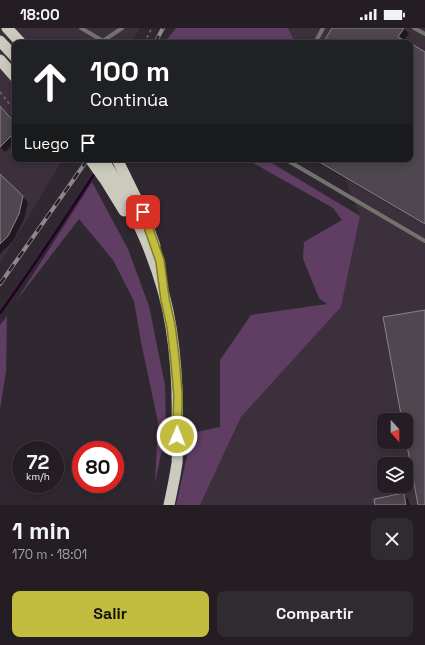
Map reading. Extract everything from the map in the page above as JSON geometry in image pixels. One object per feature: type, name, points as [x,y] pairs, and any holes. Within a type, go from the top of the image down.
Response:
[{"type":"highway","points":[[6,28],[18,40]]},
{"type":"highway","points":[[0,42],[12,54]]},
{"type":"highway","points":[[0,60],[12,73]]},
{"type":"highway","points":[[92,162],[105,180],[124,193],[143,212],[160,261],[165,299]]},
{"type":"highway","points":[[105,162],[124,193],[144,239],[165,299],[171,326],[178,395],[177,463],[169,505]]},
{"type":"highway","points":[[118,162],[124,193]]},
{"type":"lane","points":[[81,28],[101,40]]},
{"type":"lane","points":[[104,40],[122,28]]},
{"type":"lane","points":[[316,40],[323,28]]},
{"type":"lane","points":[[414,28],[425,34]]},
{"type":"lane","points":[[290,162],[425,241]]},
{"type":"path","points":[[146,40],[152,28]]},
{"type":"path","points":[[0,92],[12,107]]},
{"type":"shaded area","points":[[0,28],[140,28],[133,40],[12,40],[12,162],[61,162],[0,264]]},
{"type":"shaded area","points":[[176,28],[288,28],[294,40],[166,40]]},
{"type":"shaded area","points":[[286,28],[425,28],[425,505],[200,505],[241,417],[341,307],[360,216],[338,162],[413,162],[413,40],[291,40]]},
{"type":"shaded area","points":[[251,162],[270,162],[360,216],[341,307],[241,417],[200,505],[176,505],[192,433],[220,427],[220,360],[251,315],[327,304],[319,298],[303,259],[304,242],[342,220],[333,208]]},
{"type":"shaded area","points":[[92,182],[128,249],[149,306],[165,385],[166,430],[155,483],[158,422],[134,301],[113,260],[79,219],[16,301]]},
{"type":"shaded area","points":[[7,316],[6,372],[0,409],[0,325]]},
{"type":"building","points":[[332,28],[404,28],[398,37],[404,40],[325,40]]},
{"type":"building","points":[[413,45],[425,52],[425,224],[319,162],[413,162]]},
{"type":"building","points":[[0,106],[12,120],[12,135],[0,147]]},
{"type":"building","points":[[0,174],[23,196],[19,214],[8,236],[0,244]]},
{"type":"building","points":[[425,310],[425,505],[418,505],[413,478],[413,457],[409,457],[408,449],[413,449],[413,413],[401,413],[383,317]]},
{"type":"building","points":[[404,493],[406,505],[375,505],[374,499]]},
{"type":"waterway","points":[[0,313],[95,173]]},
{"type":"railway","points":[[157,40],[163,28]]},
{"type":"railway","points":[[0,284],[86,162]]},
{"type":"route","points":[[143,212],[160,261],[165,299],[171,326],[178,395],[177,436]]}]
